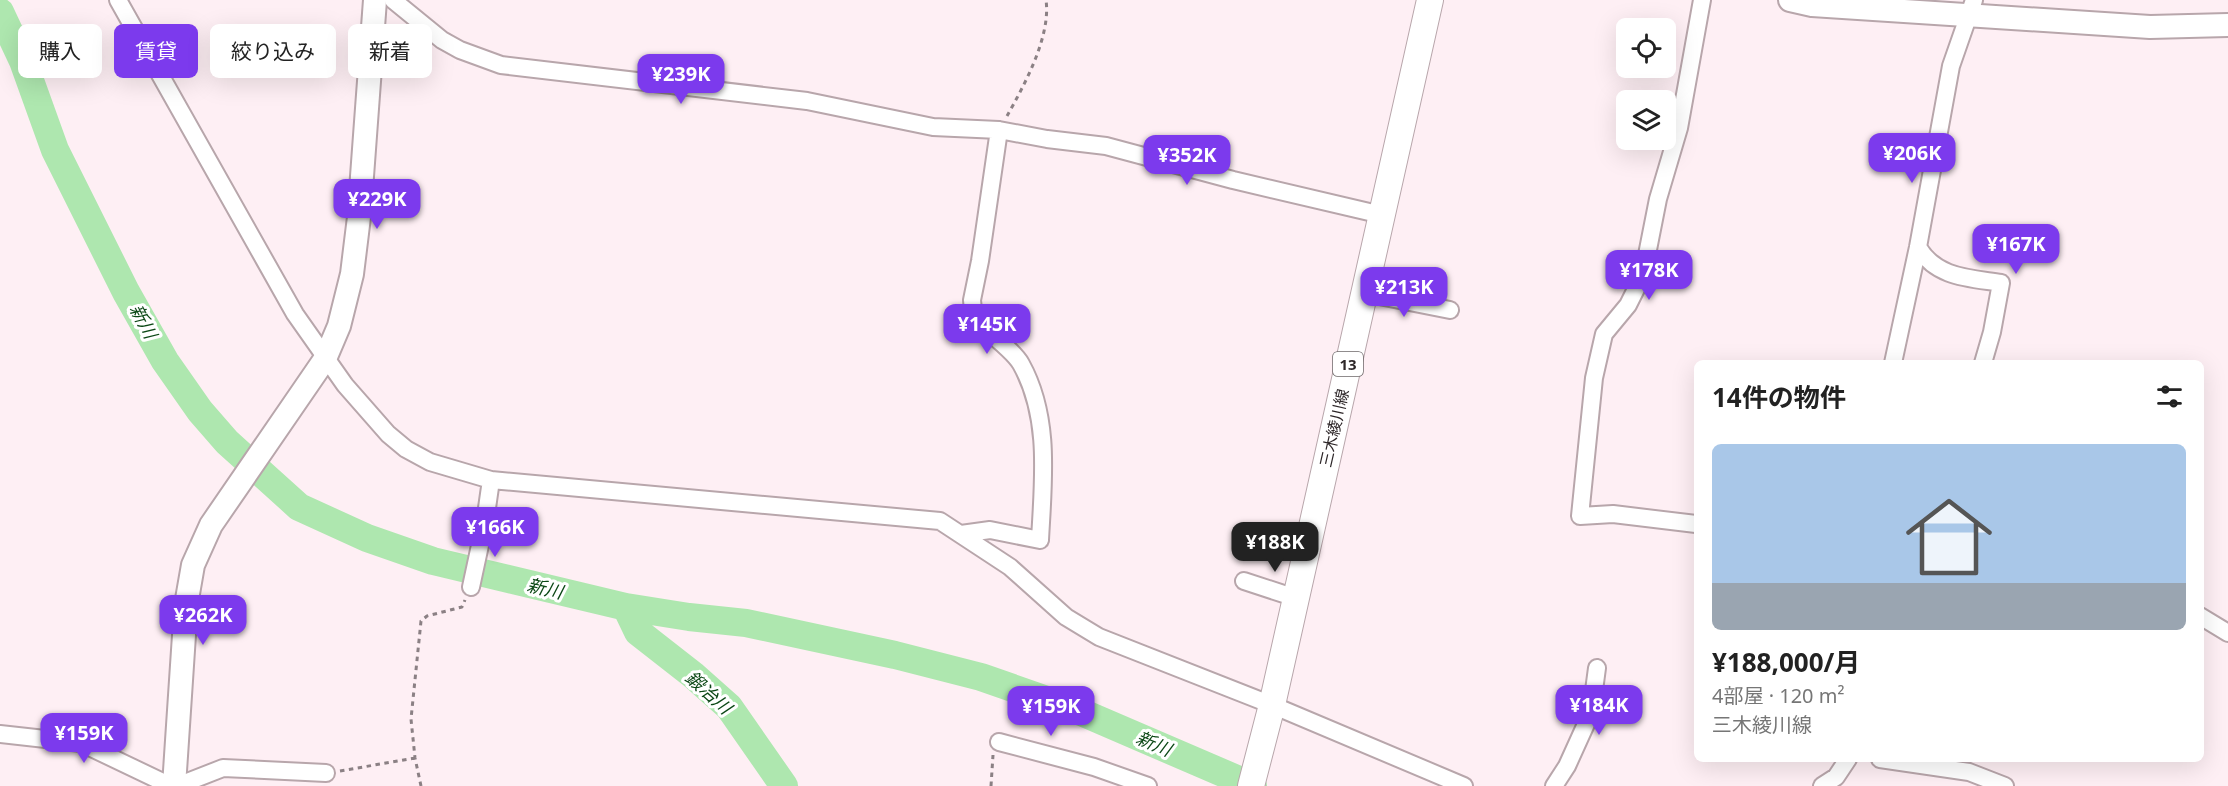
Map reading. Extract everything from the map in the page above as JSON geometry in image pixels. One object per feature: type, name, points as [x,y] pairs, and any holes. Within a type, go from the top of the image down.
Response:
[{"type":"main road","name":"三木綾川線","points":[[1251,786],[1269,717],[1430,0]]},
{"type":"street","points":[[118,0],[295,314],[345,385],[388,434],[406,449],[430,462],[491,480],[940,521],[1010,567],[1066,617],[1099,637],[1269,717],[1437,780],[1464,786]]},
{"type":"street","points":[[174,786],[186,605],[193,565],[211,525],[325,359],[339,326],[352,274],[375,0]]},
{"type":"street","points":[[393,0],[442,40],[460,50],[501,65],[807,101],[933,127],[999,130],[1047,139],[1106,146],[1233,180],[1382,215]]},
{"type":"street","points":[[1694,524],[1613,514],[1580,516],[1594,378],[1604,334],[1628,305],[1643,275],[1658,199],[1679,128],[1702,0]]},
{"type":"street","points":[[1790,0],[1812,5],[1971,8],[2150,27],[2228,25]]},
{"type":"street","points":[[1894,360],[1918,248],[1951,66],[1971,8]]},
{"type":"street","points":[[960,534],[990,530],[1040,540],[1044,441],[1035,397],[1021,362],[974,320],[972,300],[999,130]]},
{"type":"street","points":[[1918,248],[1925,259],[1937,269],[1966,278],[2001,283],[1992,332],[1984,360]]},
{"type":"street","points":[[1364,293],[1450,310]]},
{"type":"street","points":[[471,587],[485,522],[491,480]]},
{"type":"street","points":[[1244,581],[1296,598]]},
{"type":"street","points":[[2204,618],[2228,633]]},
{"type":"street","points":[[1554,786],[1567,766],[1591,713],[1597,668]]},
{"type":"street","points":[[0,734],[81,744],[174,786],[223,768],[326,773]]},
{"type":"street","points":[[999,742],[1094,767],[1148,786]]},
{"type":"street","points":[[1822,786],[1836,777],[1846,762]]},
{"type":"street","points":[[1924,762],[1969,765],[2005,786]]},
{"type":"path","points":[[999,130],[1023,88],[1042,38],[1048,16],[1046,0]]},
{"type":"path","points":[[421,786],[415,758],[411,719],[421,621],[427,616],[462,607],[471,587]]},
{"type":"path","points":[[991,786],[994,753],[999,742]]},
{"type":"path","points":[[326,773],[415,758]]},
{"type":"waterway","name":"新川","points":[[0,12],[23,61],[55,150],[126,292],[165,361],[200,411],[227,442],[299,507],[367,538],[433,561],[626,607],[746,623],[895,655],[981,677],[1081,712],[1253,786]]},
{"type":"waterway","name":"鍛冶川","points":[[626,607],[638,632],[729,707],[784,786]]}]
